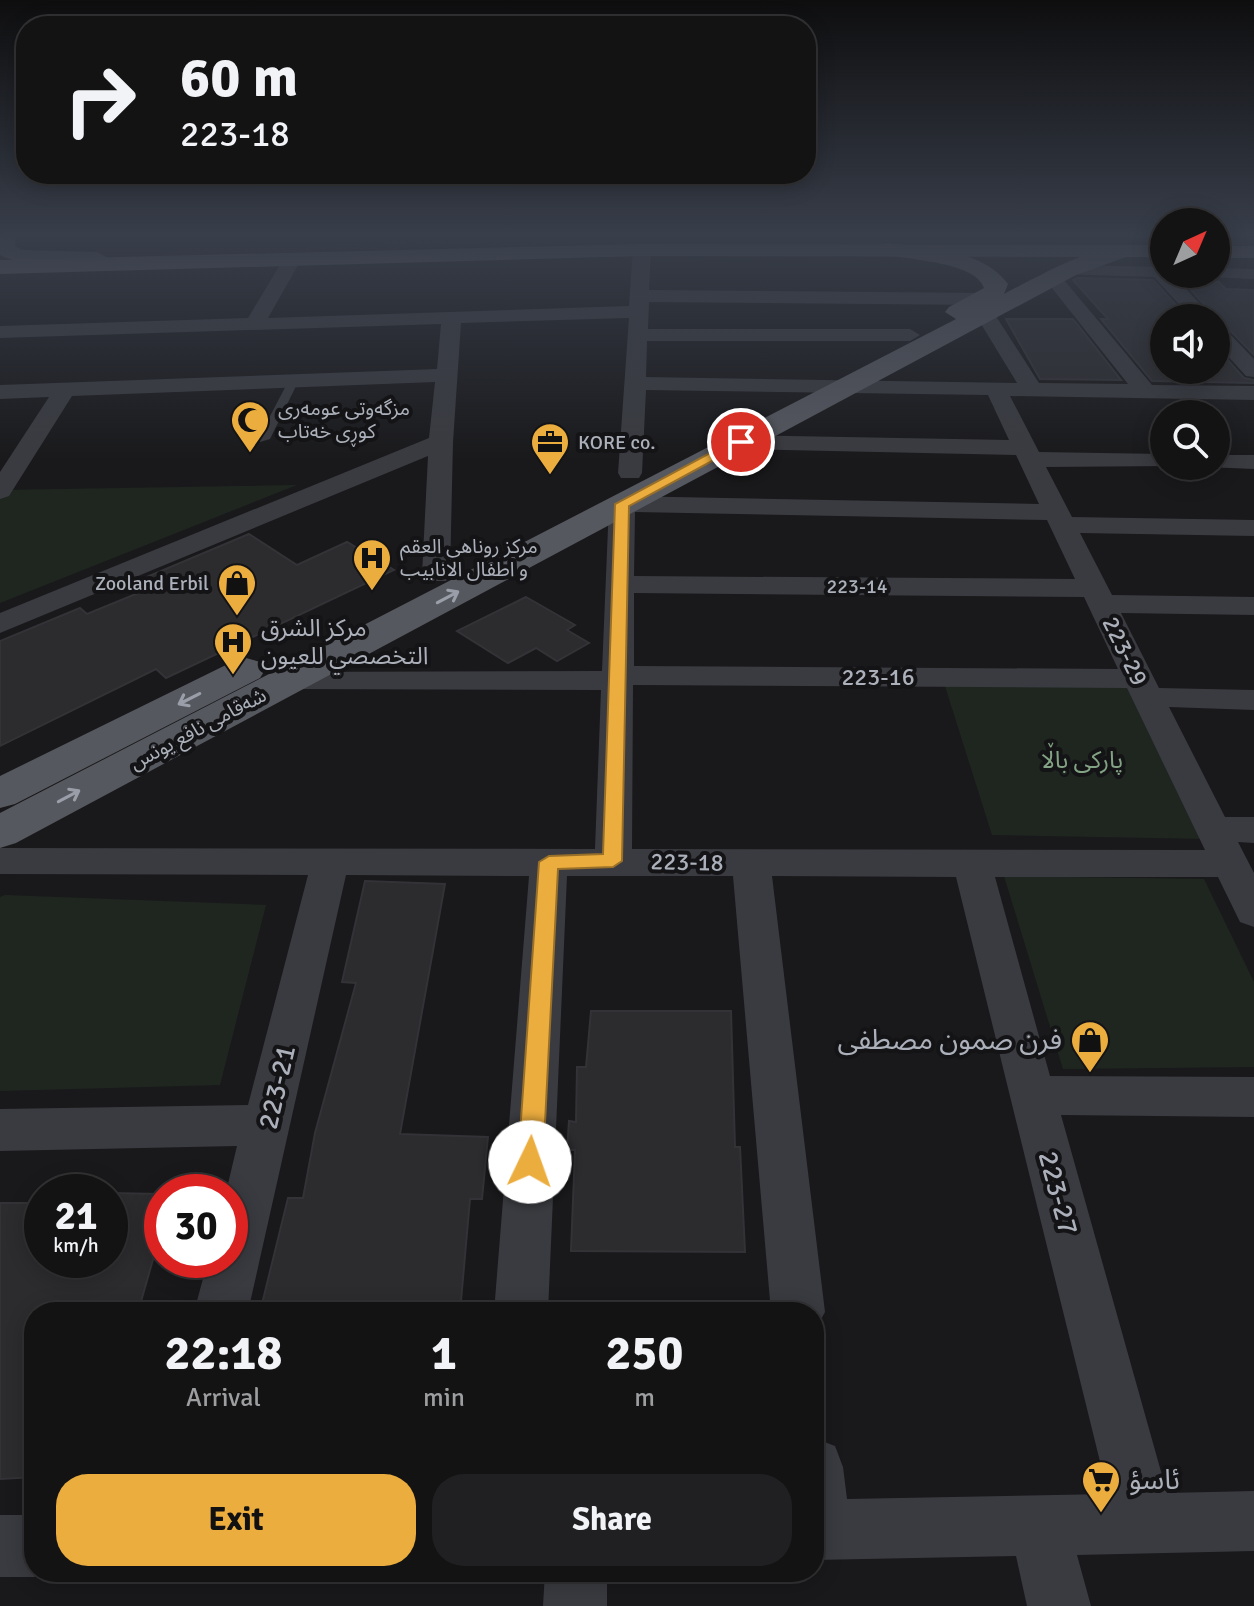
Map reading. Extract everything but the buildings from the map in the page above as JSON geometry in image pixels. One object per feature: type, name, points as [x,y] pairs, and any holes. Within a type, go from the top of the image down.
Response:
[{"type":"main road","name":"شەقامی نافع یونس","points":[[0,832],[293,679],[615,490],[811,384],[910,335],[972,311]]},
{"type":"main road","name":"شەقامی نافع یونس","points":[[0,794],[436,575],[615,490],[741,442],[849,385],[976,311]]},
{"type":"street","points":[[256,322],[262,311]]},
{"type":"street","points":[[0,332],[452,317],[539,311]]},
{"type":"street","points":[[613,861],[620,584],[615,490],[635,383],[639,311]]},
{"type":"street","points":[[988,311],[1033,390]]},
{"type":"street","points":[[1088,311],[1146,392]]},
{"type":"street","points":[[436,575],[441,442],[452,317]]},
{"type":"street","points":[[637,335],[910,335]]},
{"type":"street","points":[[1230,346],[1254,371]]},
{"type":"street","points":[[0,392],[447,375]]},
{"type":"street","points":[[635,383],[1254,393]]},
{"type":"street","points":[[0,491],[65,389]]},
{"type":"street","name":"223-29","points":[[996,390],[1254,912]]},
{"type":"street","points":[[0,624],[441,442]]},
{"type":"street","points":[[741,442],[1150,460]]},
{"type":"street","points":[[1230,462],[1254,462]]},
{"type":"street","points":[[615,490],[1060,519],[1254,528]]},
{"type":"street","name":"223-14","points":[[620,584],[1098,596],[1254,606]]},
{"type":"street","name":"223-16","points":[[293,679],[617,678],[1144,688],[1254,700]]},
{"type":"street","points":[[1213,829],[1254,830]]},
{"type":"street","name":"223-18","points":[[0,861],[1230,864]]},
{"type":"street","name":"223-21","points":[[224,1302],[330,862]]},
{"type":"street","points":[[522,1302],[549,862]]},
{"type":"street","points":[[751,863],[797,1302]]},
{"type":"street","name":"223-27","points":[[972,864],[1145,1523]]},
{"type":"street","points":[[1033,1095],[1254,1097]]},
{"type":"street","points":[[0,1130],[268,1125]]},
{"type":"street","points":[[824,1530],[1254,1521]]},
{"type":"street","points":[[1039,1525],[1059,1606]]},
{"type":"street","points":[[0,1546],[24,1546]]},
{"type":"street","points":[[575,1606],[576,1582]]},
{"type":"lane","points":[[264,439],[294,380]]},
{"type":"green space","points":[[297,485],[0,603],[0,490]]},
{"type":"green space","name":"پارکی باڵا","points":[[1130,684],[1209,839],[992,835],[945,686]]},
{"type":"green space","points":[[1004,876],[1204,879],[1254,982],[1254,1067],[1063,1069]]},
{"type":"green space","points":[[0,897],[266,905],[220,1085],[0,1091]]},
{"type":"place","name":"مزگەوتی عومەری کوڕی خەتاب","points":[[250,454]]},
{"type":"place","name":"KORE co.","points":[[550,476]]},
{"type":"place","name":"مركز روناهي العقم و اطفال الانابيب","points":[[372,592]]},
{"type":"place","name":"Zooland Erbil","points":[[237,617]]},
{"type":"place","name":"مركز الشرق التخصصي للعيون","points":[[233,676]]},
{"type":"place","name":"فرن صمون مصطفى","points":[[1090,1074]]},
{"type":"place","name":"ئاسؤ","points":[[1101,1514]]},
{"type":"route","points":[[530,1162],[549,862],[613,861],[622,504],[741,442]]}]
